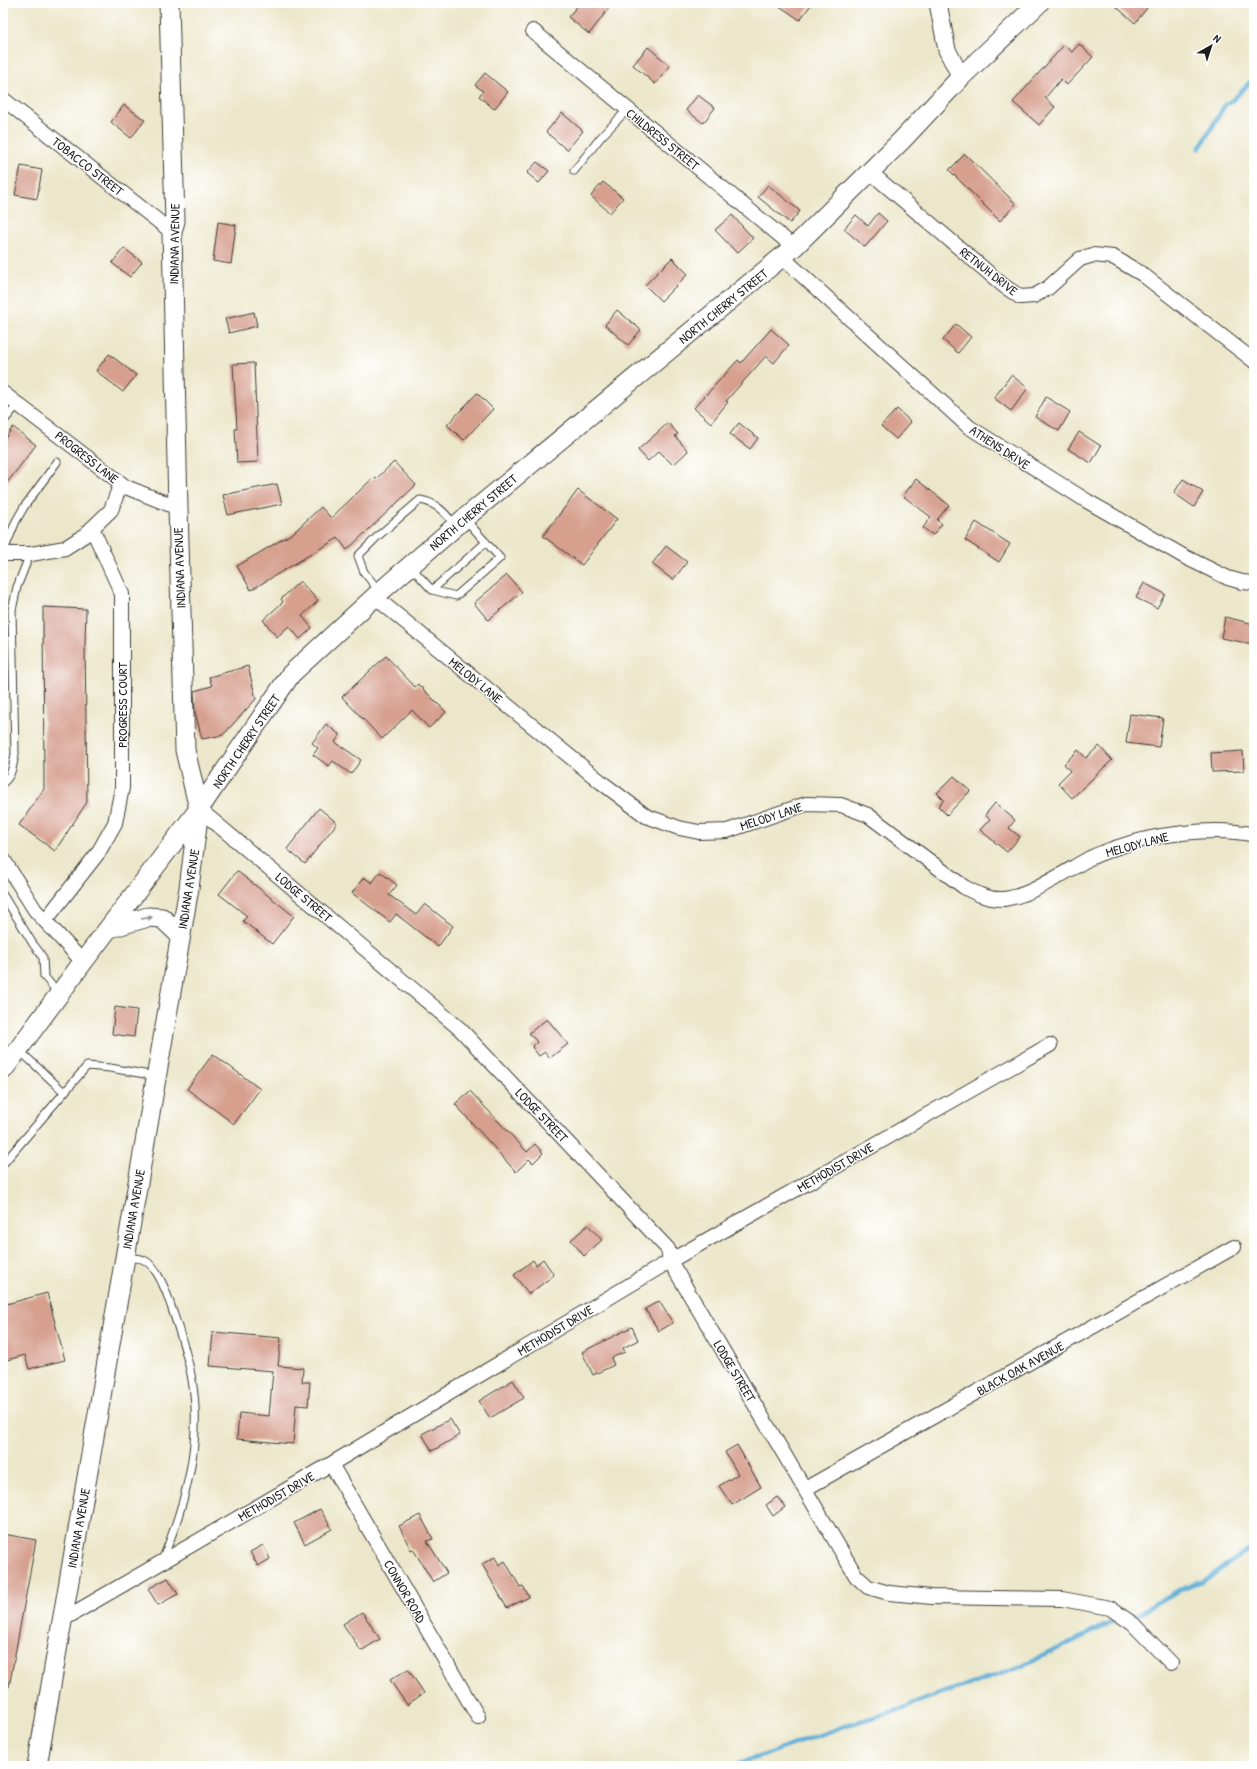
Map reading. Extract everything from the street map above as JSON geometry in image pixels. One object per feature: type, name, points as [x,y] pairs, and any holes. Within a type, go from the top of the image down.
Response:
[{"type":"main road","name":"INDIANA AVENUE","points":[[37,1766],[189,888],[199,809],[185,750],[172,232],[176,221],[169,3]]},
{"type":"main road","name":"NORTH CHERRY STREET","points":[[3,1070],[199,809],[291,674],[460,522],[788,252],[870,172],[961,78],[1039,3]]},
{"type":"main road","points":[[110,928],[148,916],[162,918],[180,935]]},
{"type":"street","points":[[938,3],[947,50],[961,78]]},
{"type":"street","name":"CHILDRESS STREET","points":[[533,31],[627,110],[788,252]]},
{"type":"street","name":"TOBACCO STREET","points":[[3,99],[172,232]]},
{"type":"street","name":"RETNUH DRIVE","points":[[870,172],[1004,286],[1020,297],[1034,296],[1048,288],[1080,259],[1094,255],[1113,257],[1142,274],[1254,361]]},
{"type":"street","name":"ATHENS DRIVE","points":[[788,252],[969,428],[1087,501],[1185,557],[1228,578],[1242,582],[1254,583]]},
{"type":"street","name":"PROGRESS LANE","points":[[3,393],[126,487],[178,508]]},
{"type":"street","points":[[3,554],[30,554],[65,548],[85,535],[111,510],[121,483]]},
{"type":"street","name":"PROGRESS COURT","points":[[45,921],[98,853],[115,823],[122,788],[122,594],[92,528]]},
{"type":"street","name":"MELODY LANE","points":[[378,595],[601,782],[646,816],[679,828],[699,832],[720,832],[806,804],[841,805],[868,815],[964,887],[981,896],[1004,898],[1023,894],[1091,858],[1123,845],[1183,833],[1210,831],[1254,835]]},
{"type":"street","name":"LODGE STREET","points":[[199,809],[460,1029],[668,1249],[670,1261],[856,1576],[868,1587],[889,1593],[932,1597],[1062,1599],[1110,1608],[1133,1624],[1171,1663]]},
{"type":"street","points":[[3,859],[35,910],[83,962]]},
{"type":"street","name":"METHODIST DRIVE","points":[[62,1620],[331,1464],[670,1261],[1050,1045]]},
{"type":"street","name":"BLACK OAK AVENUE","points":[[805,1489],[1234,1247]]},
{"type":"street","name":"CONNOR ROAD","points":[[331,1464],[478,1717]]},
{"type":"lane","points":[[574,171],[601,137],[627,110]]},
{"type":"lane","points":[[3,422],[18,404]]},
{"type":"lane","points":[[3,554],[16,521],[24,507],[57,462]]},
{"type":"lane","points":[[378,595],[364,572],[358,556],[378,536],[420,500],[426,500],[439,507],[460,522],[486,542],[500,558],[456,596],[432,590],[410,566]]},
{"type":"lane","points":[[432,590],[486,542]]},
{"type":"lane","points":[[3,783],[8,779],[15,754],[12,610],[17,587],[30,554]]},
{"type":"lane","points":[[3,895],[43,958],[43,971],[47,981],[60,995]]},
{"type":"lane","points":[[18,1050],[64,1092]]},
{"type":"lane","points":[[3,1164],[87,1066],[110,1068],[156,1076]]},
{"type":"lane","points":[[125,1258],[138,1258],[148,1262],[158,1275],[167,1294],[179,1329],[190,1368],[194,1396],[195,1436],[189,1476],[178,1518],[161,1563]]},
{"type":"building","points":[[580,3],[613,3],[589,34],[568,17]]},
{"type":"building","points":[[775,3],[812,3],[800,20]]},
{"type":"building","points":[[1112,3],[1151,3],[1135,23]]},
{"type":"building","points":[[1079,44],[1093,57],[1067,85],[1061,79],[1045,98],[1055,107],[1039,125],[1013,102],[1064,45],[1072,52]]},
{"type":"building","points":[[648,47],[670,66],[655,84],[633,65]]},
{"type":"building","points":[[485,73],[508,92],[494,109],[479,96],[483,91],[475,85]]},
{"type":"building","points":[[698,95],[715,108],[703,123],[686,110]]},
{"type":"building","points":[[124,105],[145,120],[131,138],[111,122]]},
{"type":"building","points":[[562,113],[583,131],[567,150],[546,132]]},
{"type":"building","points":[[965,154],[1016,204],[1000,221],[949,170]]},
{"type":"building","points":[[537,162],[549,171],[539,183],[527,173]]},
{"type":"building","points":[[21,166],[42,170],[37,199],[15,195]]},
{"type":"building","points":[[603,182],[623,198],[610,213],[591,196]]},
{"type":"building","points":[[768,185],[800,211],[790,223],[758,197]]},
{"type":"building","points":[[878,213],[887,221],[865,247],[844,229],[856,215],[868,226]]},
{"type":"building","points":[[732,215],[753,238],[737,253],[715,230]]},
{"type":"building","points":[[218,222],[236,225],[231,264],[213,261]]},
{"type":"building","points":[[124,248],[142,262],[130,277],[112,263]]},
{"type":"building","points":[[672,258],[688,274],[661,301],[645,285]]},
{"type":"building","points":[[617,310],[641,330],[628,345],[605,325]]},
{"type":"building","points":[[254,312],[257,326],[229,333],[225,319]]},
{"type":"building","points":[[956,324],[971,337],[958,353],[943,340]]},
{"type":"building","points":[[771,329],[789,345],[774,363],[766,356],[726,401],[728,402],[711,423],[694,408],[738,360],[741,363]]},
{"type":"building","points":[[109,354],[136,375],[123,392],[96,371]]},
{"type":"building","points":[[254,363],[258,462],[237,463],[235,429],[237,429],[233,364]]},
{"type":"building","points":[[1011,375],[1028,388],[1011,411],[994,398]]},
{"type":"building","points":[[477,393],[493,409],[464,440],[447,425]]},
{"type":"building","points":[[1046,397],[1070,412],[1059,431],[1035,417]]},
{"type":"building","points":[[897,409],[911,422],[896,439],[881,426]]},
{"type":"building","points":[[668,423],[678,434],[675,436],[688,451],[673,465],[659,451],[648,461],[638,450]]},
{"type":"building","points":[[739,423],[758,438],[750,449],[730,434]]},
{"type":"building","points":[[13,427],[36,445],[3,488],[3,441]]},
{"type":"building","points":[[1079,432],[1101,446],[1091,463],[1068,449]]},
{"type":"building","points":[[394,462],[416,485],[347,550],[338,538],[251,590],[237,566],[293,533],[321,507],[331,518],[374,477],[376,479]]},
{"type":"building","points":[[916,479],[949,505],[937,520],[942,524],[933,535],[923,528],[931,517],[903,496]]},
{"type":"building","points":[[1183,479],[1203,492],[1194,507],[1174,493]]},
{"type":"building","points":[[277,484],[282,504],[228,515],[223,495]]},
{"type":"building","points":[[578,490],[617,519],[582,565],[543,536]]},
{"type":"building","points":[[976,522],[1010,544],[999,562],[965,540]]},
{"type":"building","points":[[666,546],[687,562],[673,580],[652,564]]},
{"type":"building","points":[[507,575],[522,592],[488,620],[474,603]]},
{"type":"building","points":[[300,581],[318,601],[302,616],[312,628],[300,639],[289,626],[277,637],[263,620],[283,602],[281,599]]},
{"type":"building","points":[[1144,583],[1165,594],[1157,608],[1136,598]]},
{"type":"building","points":[[43,607],[86,609],[87,802],[55,851],[19,825],[44,789]]},
{"type":"building","points":[[1225,617],[1254,624],[1252,644],[1221,638]]},
{"type":"building","points":[[386,656],[415,687],[418,684],[446,712],[429,728],[412,710],[382,739],[342,697]]},
{"type":"building","points":[[248,666],[256,699],[223,735],[202,739],[195,712],[194,691],[212,686],[209,677]]},
{"type":"building","points":[[1130,714],[1163,718],[1159,747],[1126,743]]},
{"type":"building","points":[[326,724],[340,735],[335,742],[361,760],[351,774],[333,761],[329,766],[313,755],[318,748],[312,743]]},
{"type":"building","points":[[1099,746],[1112,760],[1072,798],[1058,783],[1070,771],[1064,764],[1078,750],[1086,758]]},
{"type":"building","points":[[1243,751],[1244,771],[1212,772],[1211,753]]},
{"type":"building","points":[[954,776],[970,791],[947,815],[938,806],[944,800],[937,793]]},
{"type":"building","points":[[995,803],[1015,820],[1009,828],[1020,837],[1007,852],[980,830],[990,819],[985,815]]},
{"type":"building","points":[[319,808],[337,823],[305,864],[287,849]]},
{"type":"building","points":[[237,871],[294,916],[272,944],[243,921],[247,916],[219,894]]},
{"type":"building","points":[[380,872],[397,885],[389,895],[416,915],[425,904],[453,926],[438,947],[396,914],[390,922],[352,893],[364,877],[372,883]]},
{"type":"building","points":[[115,1007],[137,1010],[134,1037],[112,1034]]},
{"type":"building","points":[[547,1019],[568,1044],[550,1058],[545,1052],[539,1056],[532,1047],[537,1042],[529,1033]]},
{"type":"building","points":[[213,1054],[260,1089],[234,1124],[187,1089]]},
{"type":"building","points":[[470,1091],[527,1152],[535,1144],[543,1153],[533,1163],[529,1159],[516,1172],[455,1104]]},
{"type":"building","points":[[588,1225],[602,1240],[584,1256],[571,1240]]},
{"type":"building","points":[[543,1259],[554,1275],[529,1294],[514,1275],[533,1260],[536,1265]]},
{"type":"building","points":[[47,1293],[65,1360],[29,1369],[25,1355],[3,1361],[3,1305]]},
{"type":"building","points":[[659,1301],[673,1323],[659,1331],[645,1309]]},
{"type":"building","points":[[632,1327],[638,1340],[623,1348],[625,1352],[611,1358],[614,1365],[593,1375],[582,1352]]},
{"type":"building","points":[[213,1332],[281,1338],[278,1366],[303,1368],[302,1382],[310,1382],[308,1406],[296,1405],[293,1444],[237,1439],[239,1413],[269,1416],[273,1371],[210,1366]]},
{"type":"building","points":[[513,1380],[524,1398],[490,1418],[479,1401]]},
{"type":"building","points":[[450,1419],[460,1435],[432,1451],[422,1434]]},
{"type":"building","points":[[737,1445],[761,1487],[732,1505],[719,1486],[738,1474],[725,1452]]},
{"type":"building","points":[[777,1497],[785,1507],[773,1516],[766,1505]]},
{"type":"building","points":[[320,1509],[332,1529],[305,1544],[294,1523]]},
{"type":"building","points":[[420,1515],[433,1539],[427,1541],[447,1573],[433,1582],[413,1549],[411,1550],[399,1526]]},
{"type":"building","points":[[3,1534],[36,1540],[9,1687],[3,1686]]},
{"type":"building","points":[[263,1545],[270,1559],[258,1566],[250,1552]]},
{"type":"building","points":[[495,1557],[499,1565],[505,1561],[520,1587],[523,1586],[529,1597],[507,1608],[482,1564]]},
{"type":"building","points":[[168,1578],[178,1594],[158,1605],[148,1589]]},
{"type":"building","points":[[362,1612],[380,1639],[361,1651],[343,1624]]},
{"type":"building","points":[[408,1669],[424,1693],[407,1705],[390,1680]]},
{"type":"waterway","points":[[1199,149],[1225,105],[1236,97],[1254,78]]},
{"type":"waterway","points":[[1128,1616],[1136,1615],[1179,1590],[1202,1582],[1254,1546]]},
{"type":"waterway","points":[[729,1766],[765,1755],[850,1724],[906,1708],[912,1704],[945,1692],[1018,1668],[1121,1618]]}]
